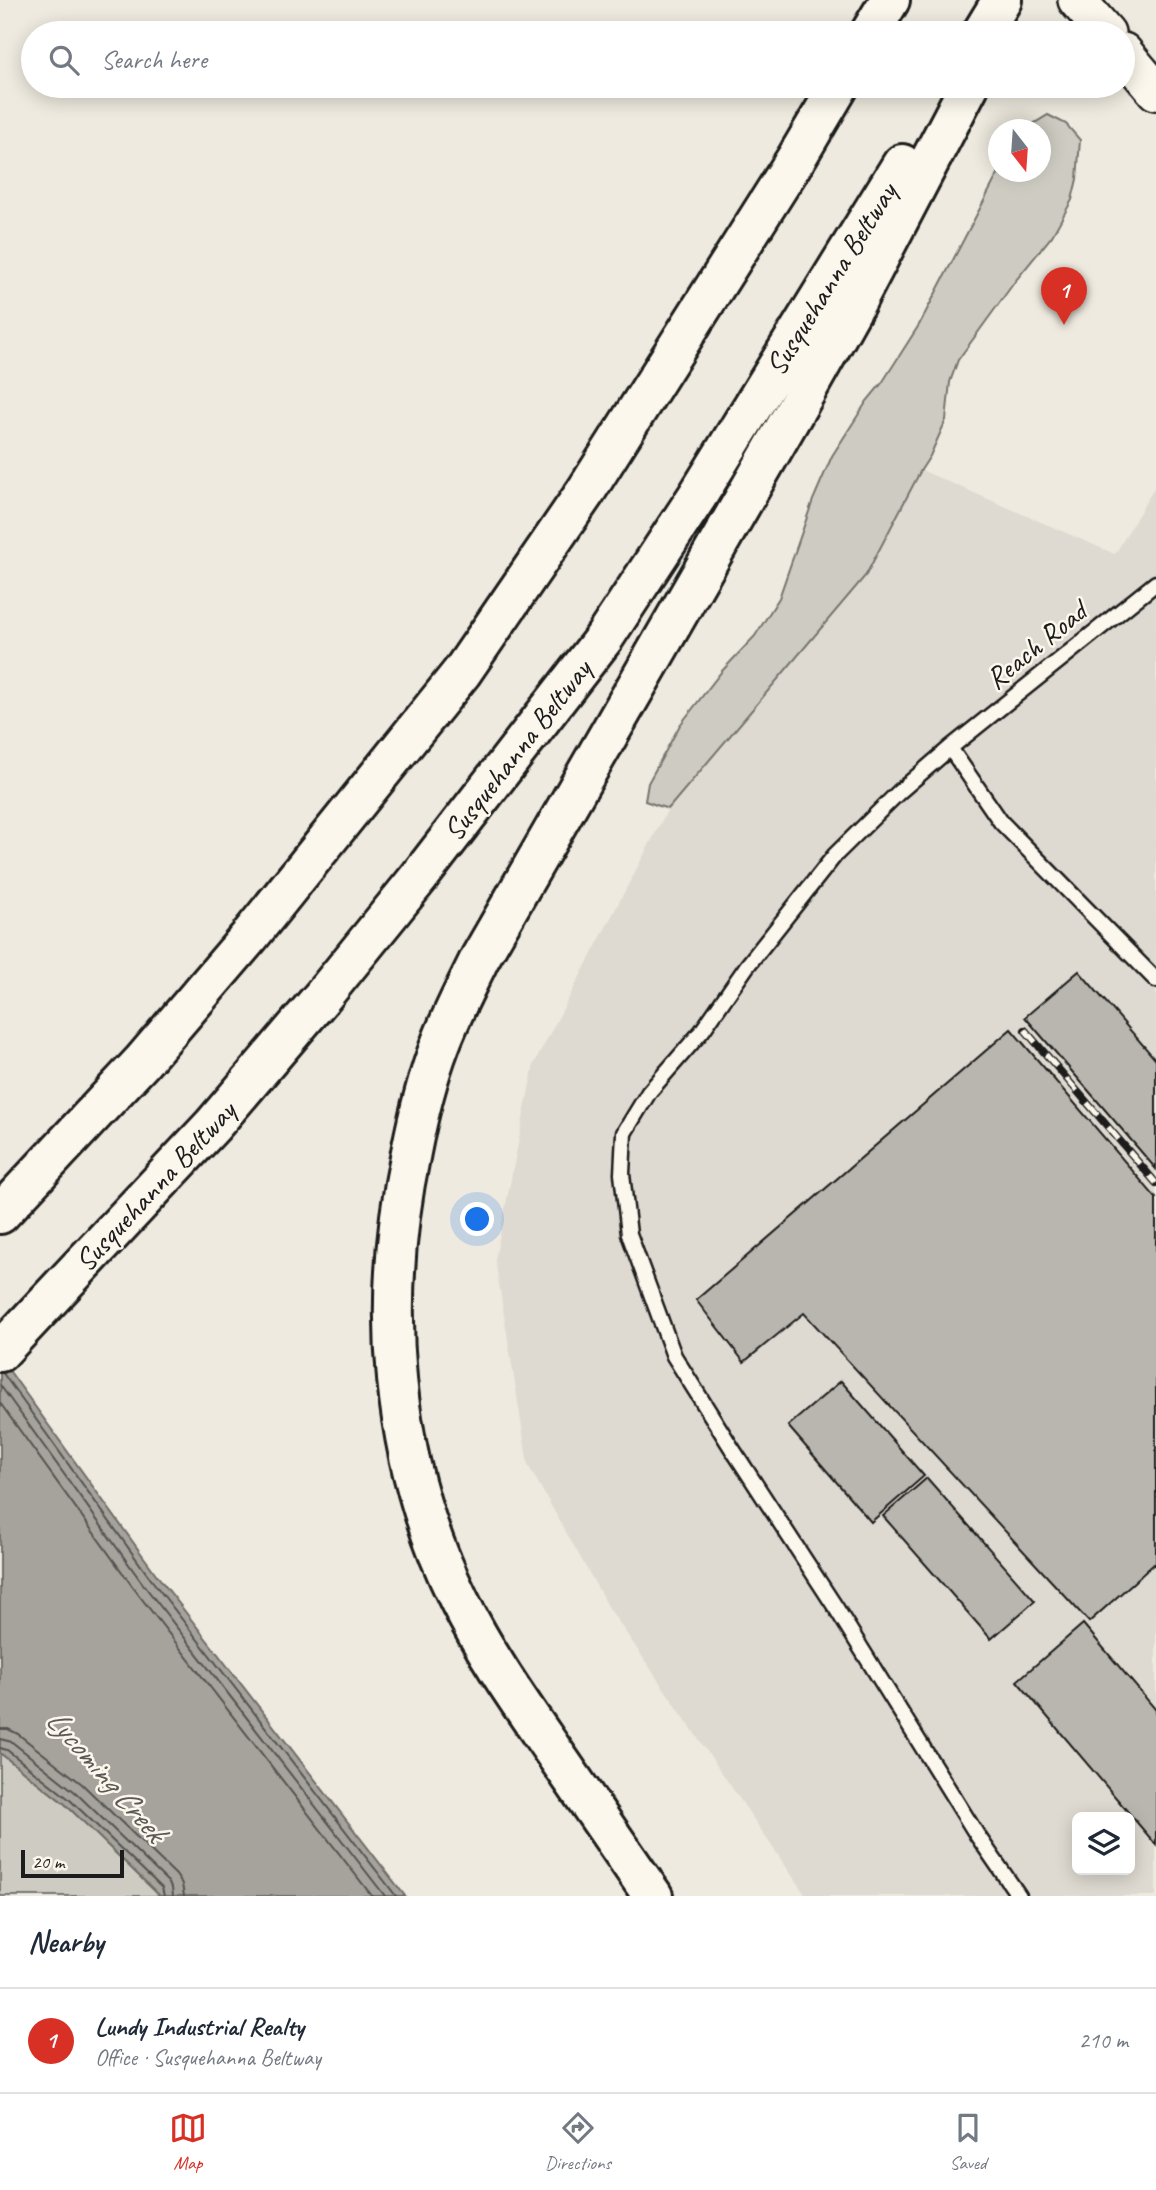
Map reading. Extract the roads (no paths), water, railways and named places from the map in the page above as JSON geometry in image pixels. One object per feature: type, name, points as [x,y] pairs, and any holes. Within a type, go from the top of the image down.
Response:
[{"type":"highway","points":[[877,21],[890,0]]},
{"type":"highway","points":[[989,21],[1002,0]]},
{"type":"highway","points":[[1002,21],[1013,0]]},
{"type":"highway","points":[[0,1214],[142,1062],[249,937],[462,672],[586,491],[832,98]]},
{"type":"highway","name":"Susquehanna Beltway","points":[[0,1352],[213,1125],[323,997],[420,877],[604,638],[698,495],[943,98]]},
{"type":"highway","points":[[653,1896],[483,1646],[458,1599],[437,1550],[420,1497],[397,1391],[393,1289],[404,1184],[425,1089],[440,1044],[480,958],[854,306],[963,98]]},
{"type":"main road","points":[[1077,0],[1095,21]]},
{"type":"main road","points":[[1135,66],[1156,91]]},
{"type":"lane","name":"Reach Road","points":[[1019,1896],[977,1835],[836,1608],[674,1356],[629,1234],[622,1174],[624,1133],[649,1092],[702,1031],[747,967],[835,856],[899,792],[950,748],[1156,583]]},
{"type":"lane","points":[[950,748],[1001,822],[1156,980]]},
{"type":"water","name":"Lycoming Creek","points":[[0,1358],[156,1574],[405,1896],[160,1896],[65,1804],[0,1753]]},
{"type":"railway","points":[[1025,1030],[1156,1183]]},
{"type":"place","name":"Lundy Industrial Realty","points":[[1064,325]]}]
